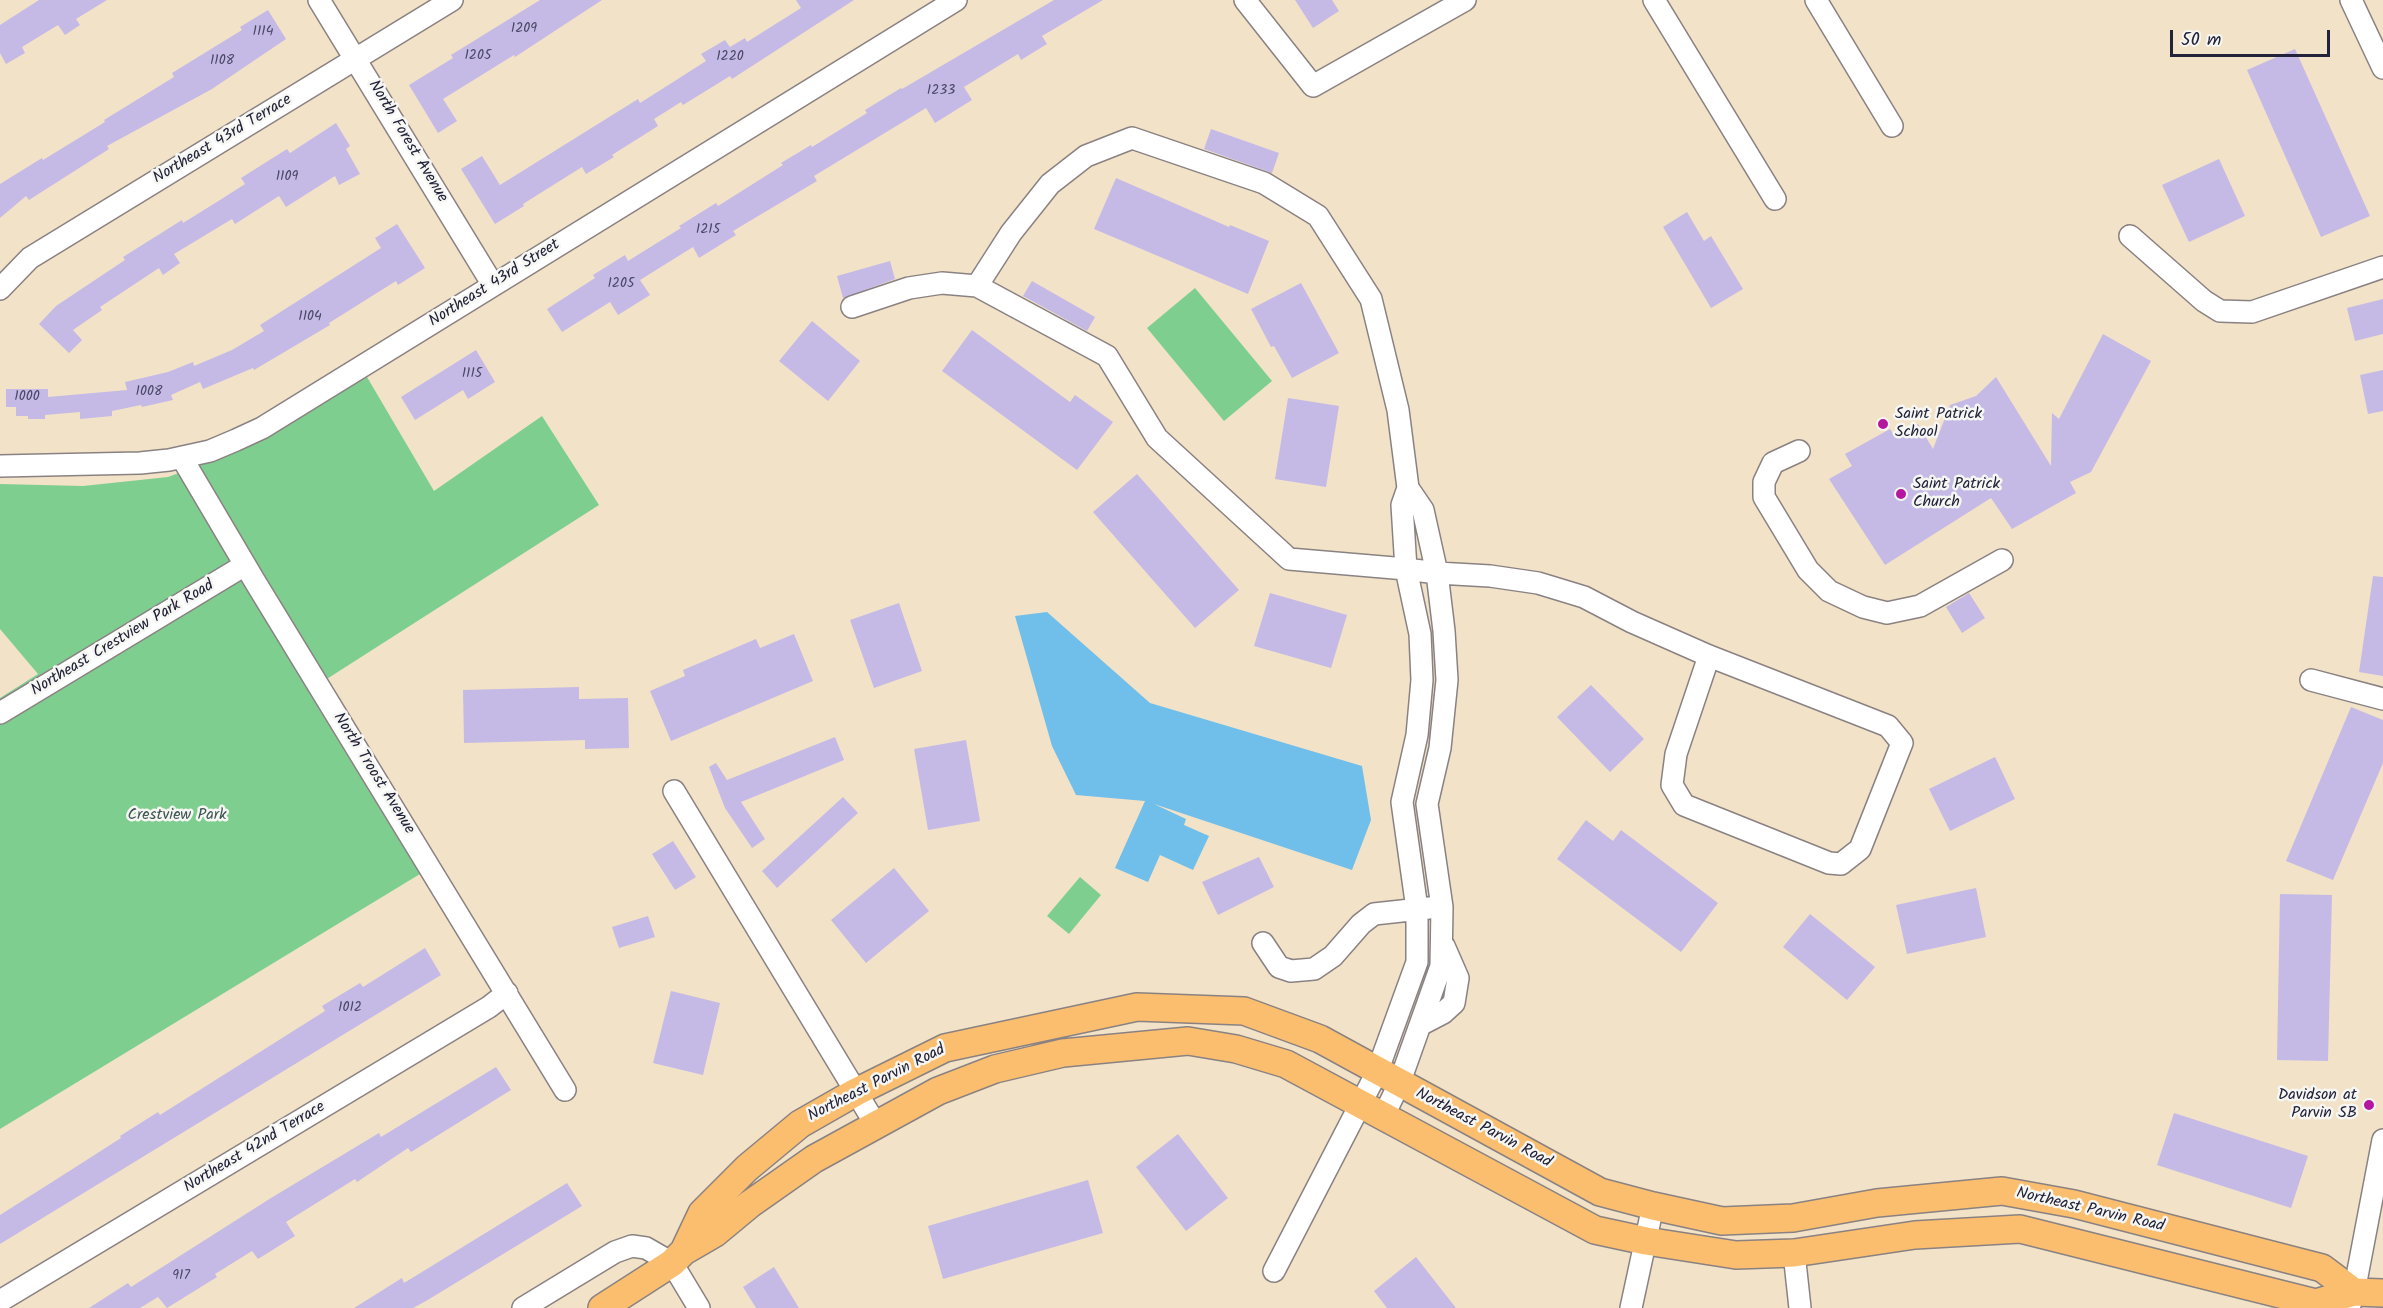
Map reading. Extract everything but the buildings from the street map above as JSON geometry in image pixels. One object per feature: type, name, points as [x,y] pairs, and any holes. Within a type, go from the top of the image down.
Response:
[{"type":"main road","name":"Northeast Parvin Road","points":[[678,1257],[702,1213],[747,1168],[800,1124],[856,1092],[945,1048],[1137,1007],[1244,1011],[1320,1039],[1600,1192],[1653,1206],[1722,1221],[1792,1218],[1877,1203],[2002,1191],[2074,1204],[2322,1268],[2351,1300]]},
{"type":"main road","name":"Northeast Parvin Road","points":[[602,1308],[716,1233],[750,1204],[814,1159],[938,1091],[995,1069],[1063,1053],[1188,1041],[1236,1049],[1286,1064],[1595,1230],[1646,1241],[1736,1255],[1794,1253],[1915,1234],[2020,1229],[2316,1303],[2351,1300],[2383,1293]]},
{"type":"main road","points":[[1792,1218],[1794,1253]]},
{"type":"street","name":"North Forest Avenue","points":[[319,0],[493,285]]},
{"type":"street","name":"Northeast 43rd Terrace","points":[[0,289],[30,258],[452,0]]},
{"type":"street","name":"Northeast 43rd Street","points":[[0,466],[140,463],[182,458],[219,447],[262,428],[956,0]]},
{"type":"street","points":[[1245,0],[1313,87],[1465,0]]},
{"type":"street","points":[[1654,0],[1775,199]]},
{"type":"street","points":[[1816,0],[1892,126]]},
{"type":"street","points":[[2351,0],[2383,68]]},
{"type":"street","points":[[977,286],[1011,233],[1050,183],[1086,156],[1132,138],[1264,183],[1318,216],[1371,299],[1398,410],[1408,488],[1402,505],[1406,569],[1420,634],[1422,680],[1417,735],[1402,802],[1417,909],[1417,962],[1401,1005],[1388,1078]]},
{"type":"street","points":[[2130,236],[2204,301],[2220,311],[2252,312],[2383,267]]},
{"type":"street","points":[[852,307],[909,288],[942,283],[977,286],[1107,356],[1157,438],[1289,559],[1490,576],[1538,583],[1575,594],[1708,656],[1888,726],[1902,743],[1860,849],[1841,864],[1829,864],[1684,806],[1672,785],[1676,754],[1708,656]]},
{"type":"street","points":[[1799,451],[1773,463],[1764,482],[1764,497],[1808,570],[1829,591],[1863,607],[1887,613],[1920,606],[2002,560]]},
{"type":"street","name":"North Troost Avenue","points":[[182,458],[565,1090]]},
{"type":"street","points":[[1274,1271],[1373,1109],[1422,1019],[1443,1013],[1454,1003],[1458,978],[1441,941],[1442,907],[1427,804],[1440,748],[1447,680],[1444,631],[1437,573],[1423,510],[1408,488]]},
{"type":"street","name":"Northeast Crestview Park Road","points":[[0,713],[245,565]]},
{"type":"street","points":[[2312,680],[2383,699]]},
{"type":"street","points":[[674,791],[876,1125]]},
{"type":"street","points":[[1263,943],[1279,967],[1291,971],[1314,969],[1333,956],[1361,924],[1374,914],[1442,907]]},
{"type":"street","name":"Northeast 42nd Terrace","points":[[0,1301],[489,1007],[507,993]]},
{"type":"street","points":[[1401,1005],[1422,1019]]},
{"type":"street","points":[[2351,1300],[2383,1140]]},
{"type":"street","points":[[1631,1308],[1653,1206]]},
{"type":"street","points":[[523,1308],[615,1252],[632,1246],[678,1257],[699,1308]]},
{"type":"street","points":[[1794,1253],[1800,1308]]},
{"type":"green space","points":[[1195,288],[1272,381],[1224,421],[1147,328]]},
{"type":"green space","name":"Crestview Park","points":[[367,377],[434,491],[542,416],[599,505],[308,691],[420,874],[0,1129],[0,698],[38,674],[0,629],[0,484],[83,486],[168,477],[232,453]]},
{"type":"green space","points":[[1080,877],[1101,895],[1069,934],[1047,916]]},
{"type":"water","points":[[1047,612],[1150,703],[1362,766],[1371,820],[1352,870],[1154,804],[1186,819],[1184,825],[1209,836],[1193,870],[1160,855],[1148,882],[1115,868],[1145,801],[1076,795],[1052,746],[1015,616]]},
{"type":"place","name":"Saint Patrick School","points":[[1883,424]]},
{"type":"place","name":"Saint Patrick Church","points":[[1901,494]]},
{"type":"place","name":"Davidson at Parvin SB","points":[[2369,1105]]}]
